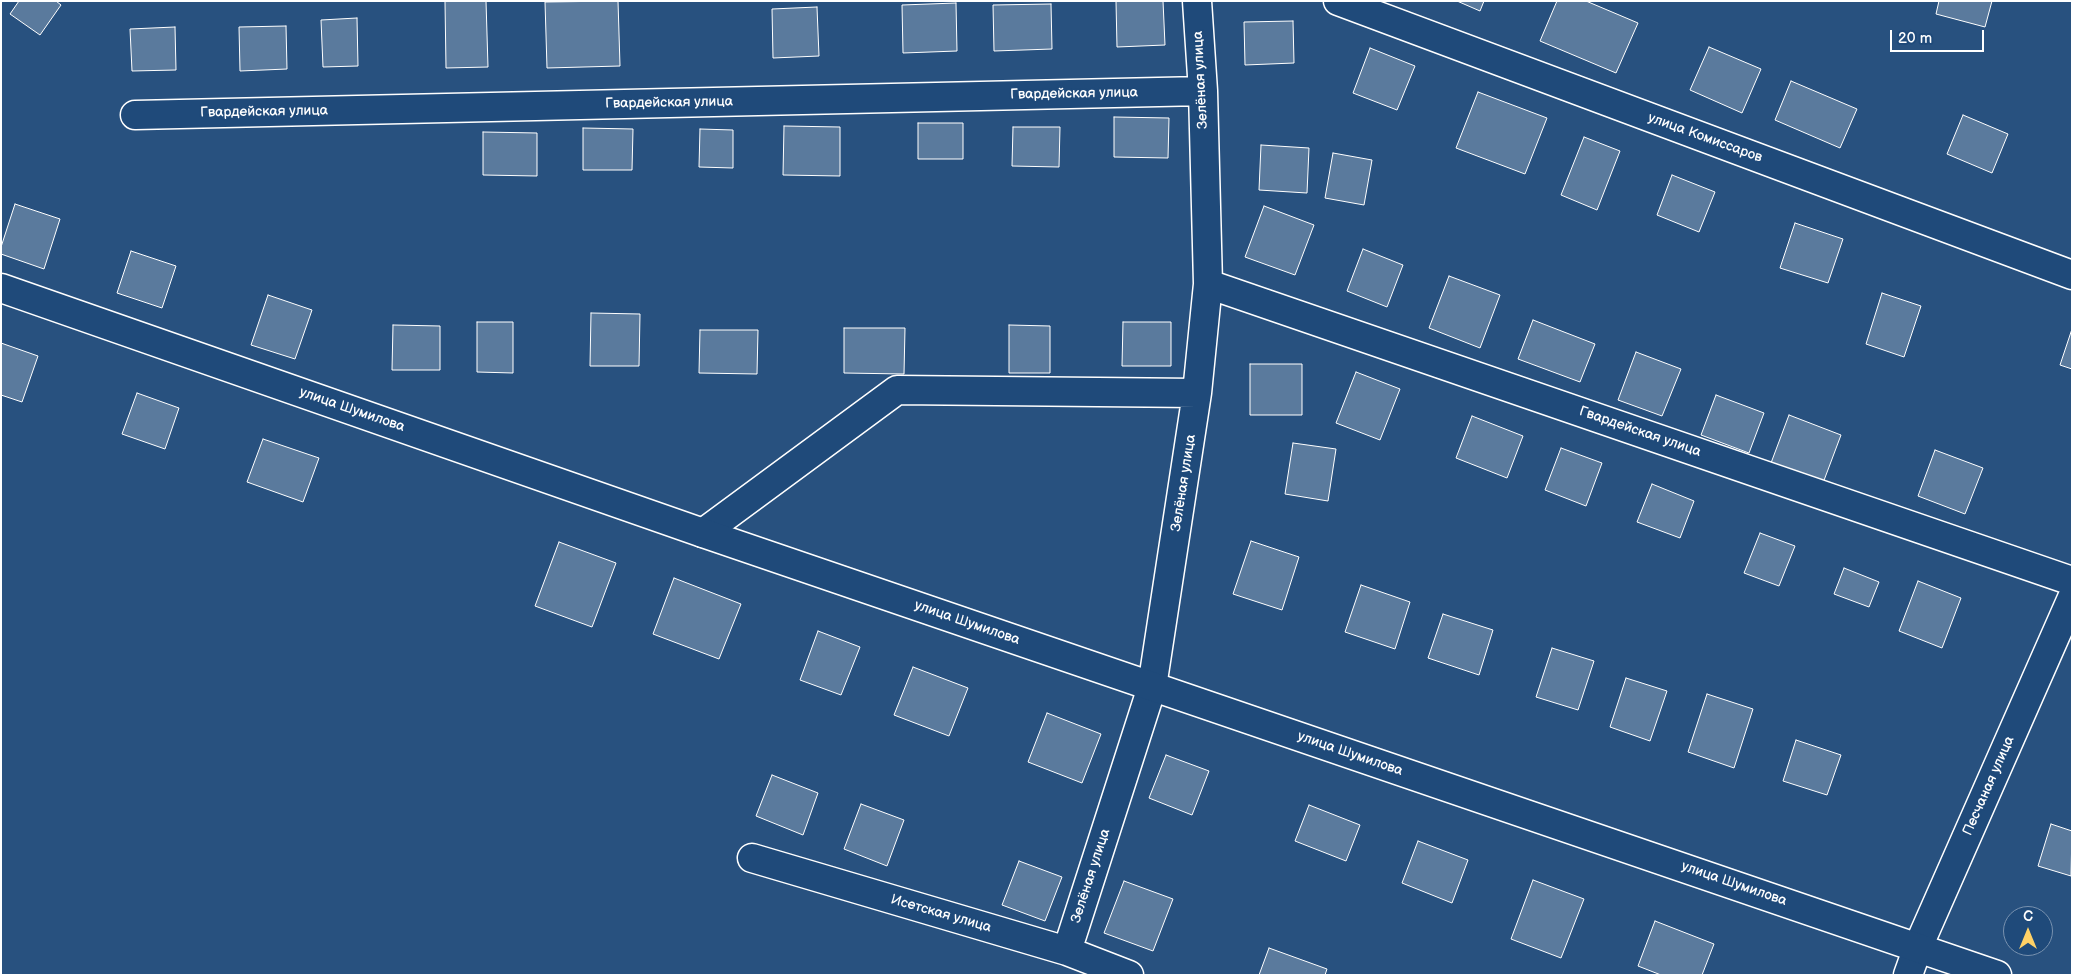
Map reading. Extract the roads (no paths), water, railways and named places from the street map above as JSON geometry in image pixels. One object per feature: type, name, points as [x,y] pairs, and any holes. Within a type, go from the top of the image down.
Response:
[{"type":"street","name":"Зелёная улица","points":[[1068,951],[1152,687],[1197,393],[1208,284],[1203,91],[1197,1]]},
{"type":"street","name":"улица Комиссаров","points":[[1338,1],[2072,275]]},
{"type":"street","name":"Гвардейская улица","points":[[135,115],[1203,91]]},
{"type":"street","name":"Гвардейская улица","points":[[1208,284],[2072,581]]},
{"type":"street","name":"улица Шумилова","points":[[1,288],[1152,687],[1918,946],[1997,975]]},
{"type":"street","points":[[703,532],[897,390],[1197,393]]},
{"type":"street","name":"Песчаная улица","points":[[1908,975],[1918,946],[2072,598]]},
{"type":"street","name":"Исетская улица","points":[[752,858],[1068,951],[1129,975]]}]
